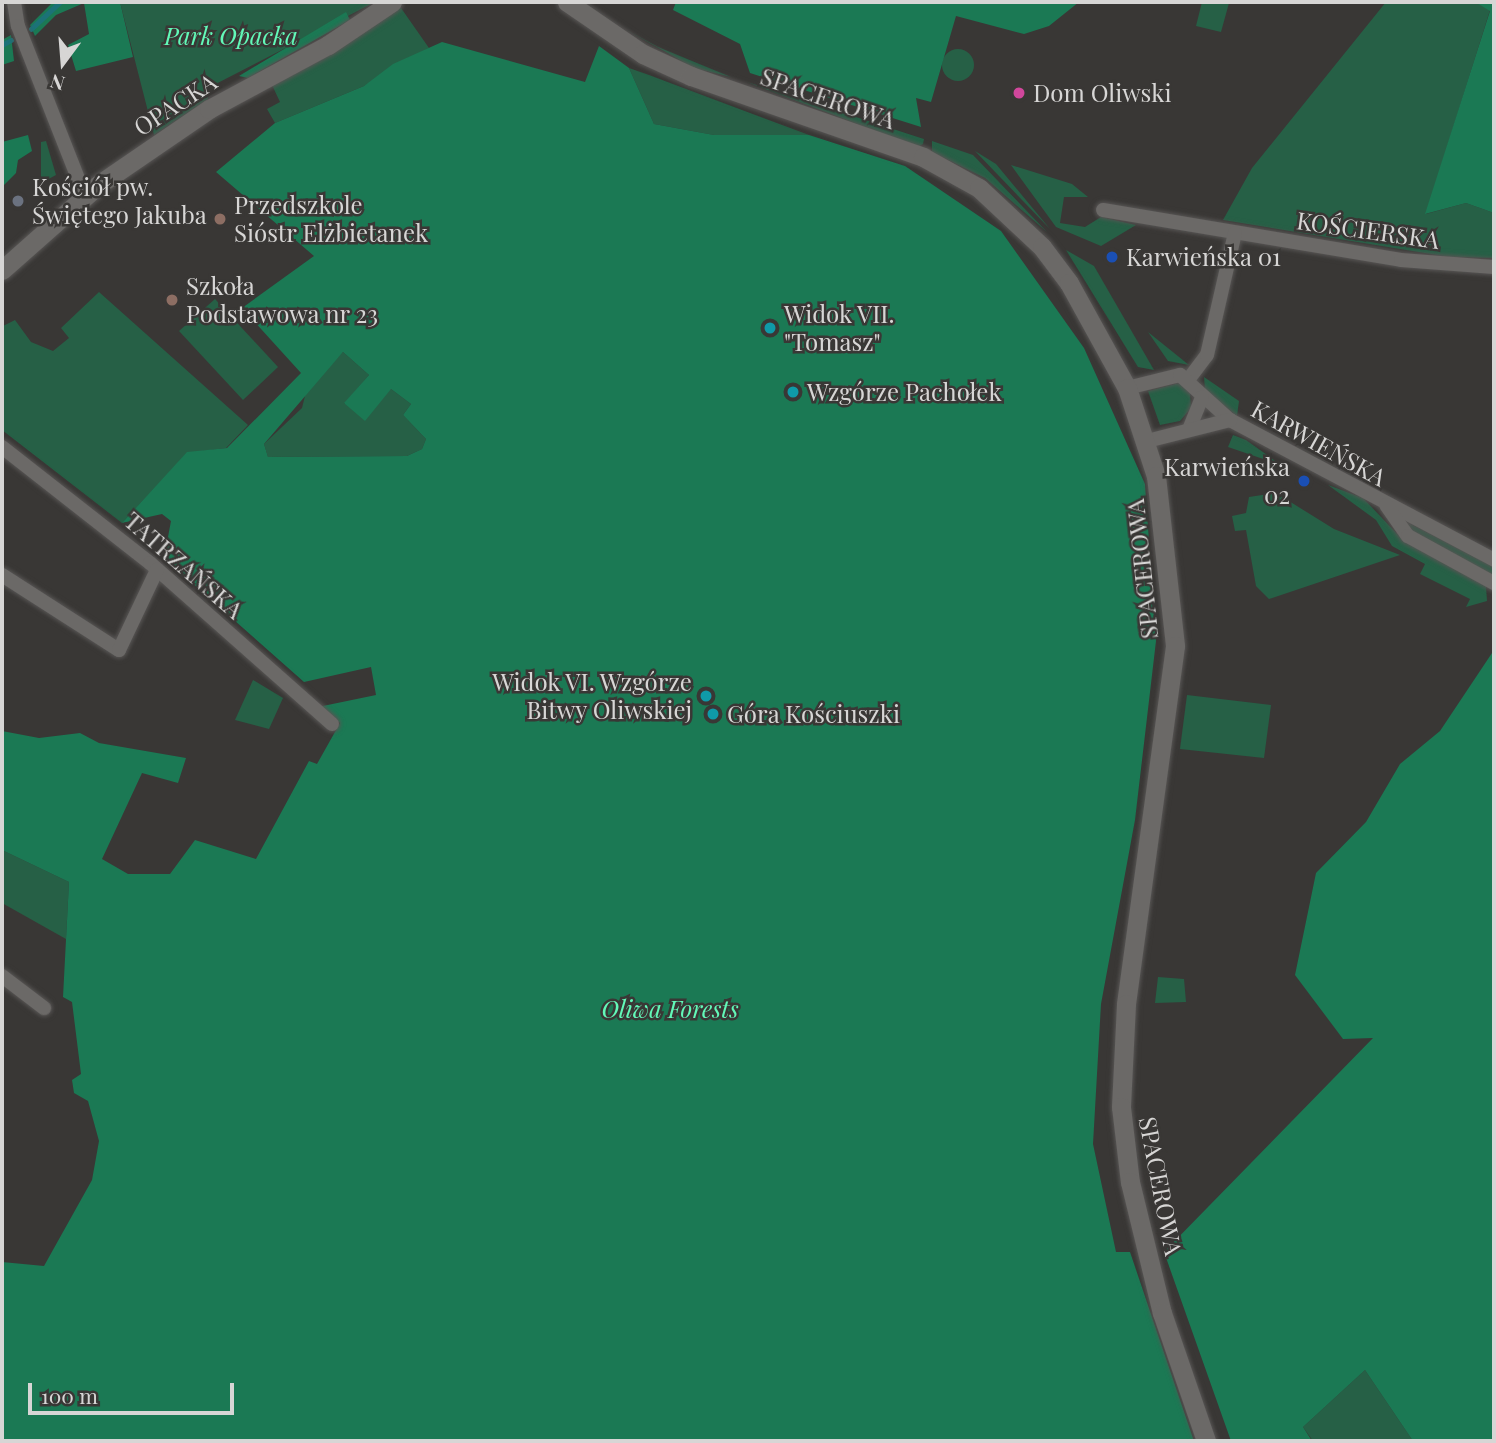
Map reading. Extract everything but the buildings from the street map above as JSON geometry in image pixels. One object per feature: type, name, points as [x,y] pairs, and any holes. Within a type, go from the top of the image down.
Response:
[{"type":"main road","name":"OPACKA","points":[[2,270],[85,197],[209,109],[328,45],[392,2]]},
{"type":"main road","name":"SPACEROWA","points":[[566,2],[679,70],[923,157],[979,188],[1042,247],[1127,388],[1147,440],[1170,562],[1175,646],[1126,1004],[1121,1107],[1130,1182],[1159,1300],[1206,1441]]},
{"type":"street","points":[[10,11],[85,197]]},
{"type":"street","name":"KOŚCIERSKA","points":[[1103,210],[1401,260],[1494,267]]},
{"type":"street","points":[[1127,388],[1171,374],[1188,380],[1207,355],[1235,233]]},
{"type":"street","name":"KARWIEŃSKA","points":[[1188,380],[1202,397],[1230,420],[1494,559]]},
{"type":"street","points":[[1190,427],[1202,397]]},
{"type":"street","name":"KARWIEŃSKA","points":[[1147,440],[1190,427],[1230,420]]},
{"type":"street","name":"TATRZAŃSKA","points":[[2,447],[157,569],[332,724]]},
{"type":"street","name":"KARWIEŃSKA","points":[[1387,505],[1408,536],[1494,583]]},
{"type":"street","points":[[2,575],[119,650],[157,569]]},
{"type":"street","points":[[2,976],[44,1008]]},
{"type":"green space","points":[[53,2],[120,2],[133,57],[76,71],[68,45],[89,34],[84,3],[56,15],[35,36],[30,25]]},
{"type":"green space","name":"Park Opacka","points":[[120,2],[375,2],[206,89],[208,99],[154,135]]},
{"type":"green space","points":[[676,2],[1079,2],[1049,26],[1024,34],[956,16],[931,102],[916,98],[921,127],[750,73],[740,44],[673,10]]},
{"type":"green space","points":[[1202,2],[1229,3],[1221,32],[1196,26]]},
{"type":"green space","points":[[1386,2],[1475,2],[1490,10],[1426,214],[1466,203],[1494,213],[1494,258],[1449,257],[1223,220],[1252,168]]},
{"type":"green space","points":[[1475,2],[1494,2],[1494,213],[1466,203],[1425,214],[1490,11]]},
{"type":"green space","points":[[401,8],[429,48],[364,86],[275,123],[267,109],[280,102],[272,85]]},
{"type":"green space","points":[[346,12],[350,20],[248,78],[239,76]]},
{"type":"green space","points":[[625,29],[658,47],[731,77],[694,68]]},
{"type":"green space","points":[[11,35],[14,61],[2,65],[2,40]]},
{"type":"green space","name":"Oliwa Forests","points":[[442,42],[585,82],[599,46],[629,68],[654,124],[714,135],[809,135],[905,166],[1001,231],[1084,348],[1145,484],[1156,641],[1135,820],[1101,1004],[1093,1144],[1116,1252],[1130,1252],[1194,1441],[2,1441],[2,1262],[44,1266],[92,1180],[99,1141],[88,1101],[74,1093],[72,1080],[81,1074],[72,1002],[63,997],[69,882],[2,850],[2,731],[39,738],[80,733],[99,743],[186,758],[178,783],[142,773],[102,859],[128,874],[170,874],[195,840],[256,859],[309,761],[317,764],[340,723],[318,707],[376,695],[371,667],[304,682],[164,558],[171,521],[162,514],[122,523],[187,452],[227,448],[301,373],[242,308],[314,256],[216,172],[275,123],[364,86],[393,64]],"holes":[[[343,352],[369,375],[344,403],[365,421],[391,389],[411,404],[403,415],[426,439],[422,449],[407,456],[268,457],[264,444]]]},
{"type":"green space","points":[[958,49],[969,54],[974,65],[969,76],[958,81],[947,76],[942,65],[947,54]]},
{"type":"green space","points":[[629,68],[809,135],[714,135],[654,124]]},
{"type":"green space","points":[[747,82],[924,139],[923,144],[918,147]]},
{"type":"green space","points":[[28,135],[32,151],[18,160],[16,173],[2,187],[2,142]]},
{"type":"green space","points":[[46,141],[56,175],[41,183],[41,142]]},
{"type":"green space","points":[[932,141],[973,155],[1047,232],[985,178],[932,152]]},
{"type":"green space","points":[[975,151],[996,164],[1050,229]]},
{"type":"green space","points":[[1011,165],[1072,184],[1088,197],[1064,197],[1060,223],[1085,227],[1101,217],[1136,225],[1101,246],[1056,227]]},
{"type":"green space","points":[[1066,250],[1094,266],[1154,370],[1138,367]]},
{"type":"green space","points":[[99,292],[248,425],[226,448],[187,453],[122,523],[2,430],[3,326],[15,320],[31,342],[53,351],[69,338],[61,328]]},
{"type":"green space","points":[[215,299],[278,367],[243,400],[179,331]]},
{"type":"green space","points":[[1148,332],[1189,365],[1168,361]]},
{"type":"green space","points":[[343,352],[369,375],[344,404],[391,389],[411,404],[403,415],[426,439],[422,449],[407,456],[268,457],[264,444],[302,408],[306,392]]},
{"type":"green space","points":[[1204,377],[1239,401],[1237,416],[1205,390]]},
{"type":"green space","points":[[1179,383],[1190,392],[1191,408],[1180,421],[1160,425],[1148,391]]},
{"type":"green space","points":[[1233,435],[1246,440],[1281,465],[1228,447]]},
{"type":"green space","points":[[1328,485],[1363,498],[1402,539],[1486,586],[1487,601],[1466,607],[1470,599],[1420,574],[1425,564],[1392,546],[1376,520]]},
{"type":"green space","points":[[1276,493],[1334,529],[1400,555],[1269,599],[1256,586],[1246,530],[1235,531],[1232,516],[1246,513],[1249,497]]},
{"type":"green space","points":[[1401,519],[1494,567],[1494,577],[1414,535]]},
{"type":"green space","points":[[1494,650],[1494,1441],[1413,1441],[1365,1370],[1303,1427],[1312,1441],[1231,1441],[1164,1252],[1373,1038],[1343,1039],[1295,975],[1316,873],[1366,822],[1400,764],[1440,731]]},
{"type":"green space","points":[[253,680],[283,698],[269,729],[235,720]]},
{"type":"green space","points":[[1187,695],[1271,705],[1264,758],[1180,749]]},
{"type":"green space","points":[[2,850],[69,882],[66,939],[2,903]]},
{"type":"green space","points":[[1158,977],[1184,979],[1186,1002],[1155,1003]]},
{"type":"green space","points":[[1365,1370],[1413,1441],[1313,1441],[1303,1427]]},
{"type":"waterway","points":[[31,29],[60,2]]},
{"type":"waterway","points":[[2,45],[11,40]]},
{"type":"place","name":"Dom Oliwski","points":[[1019,93]]},
{"type":"place","name":"Kościół pw. Świętego Jakuba","points":[[18,201]]},
{"type":"place","name":"Przedszkole Sióstr Elżbietanek","points":[[220,219]]},
{"type":"place","name":"Karwieńska 01","points":[[1112,257]]},
{"type":"place","name":"Szkoła Podstawowa nr 23","points":[[172,300]]},
{"type":"place","name":"Widok VII. \"Tomasz\"","points":[[770,328]]},
{"type":"place","name":"Wzgórze Pachołek","points":[[793,392]]},
{"type":"place","name":"Karwieńska 02","points":[[1304,481]]},
{"type":"place","name":"Widok VI. Wzgórze Bitwy Oliwskiej","points":[[706,696]]},
{"type":"place","name":"Góra Kościuszki","points":[[713,714]]}]
